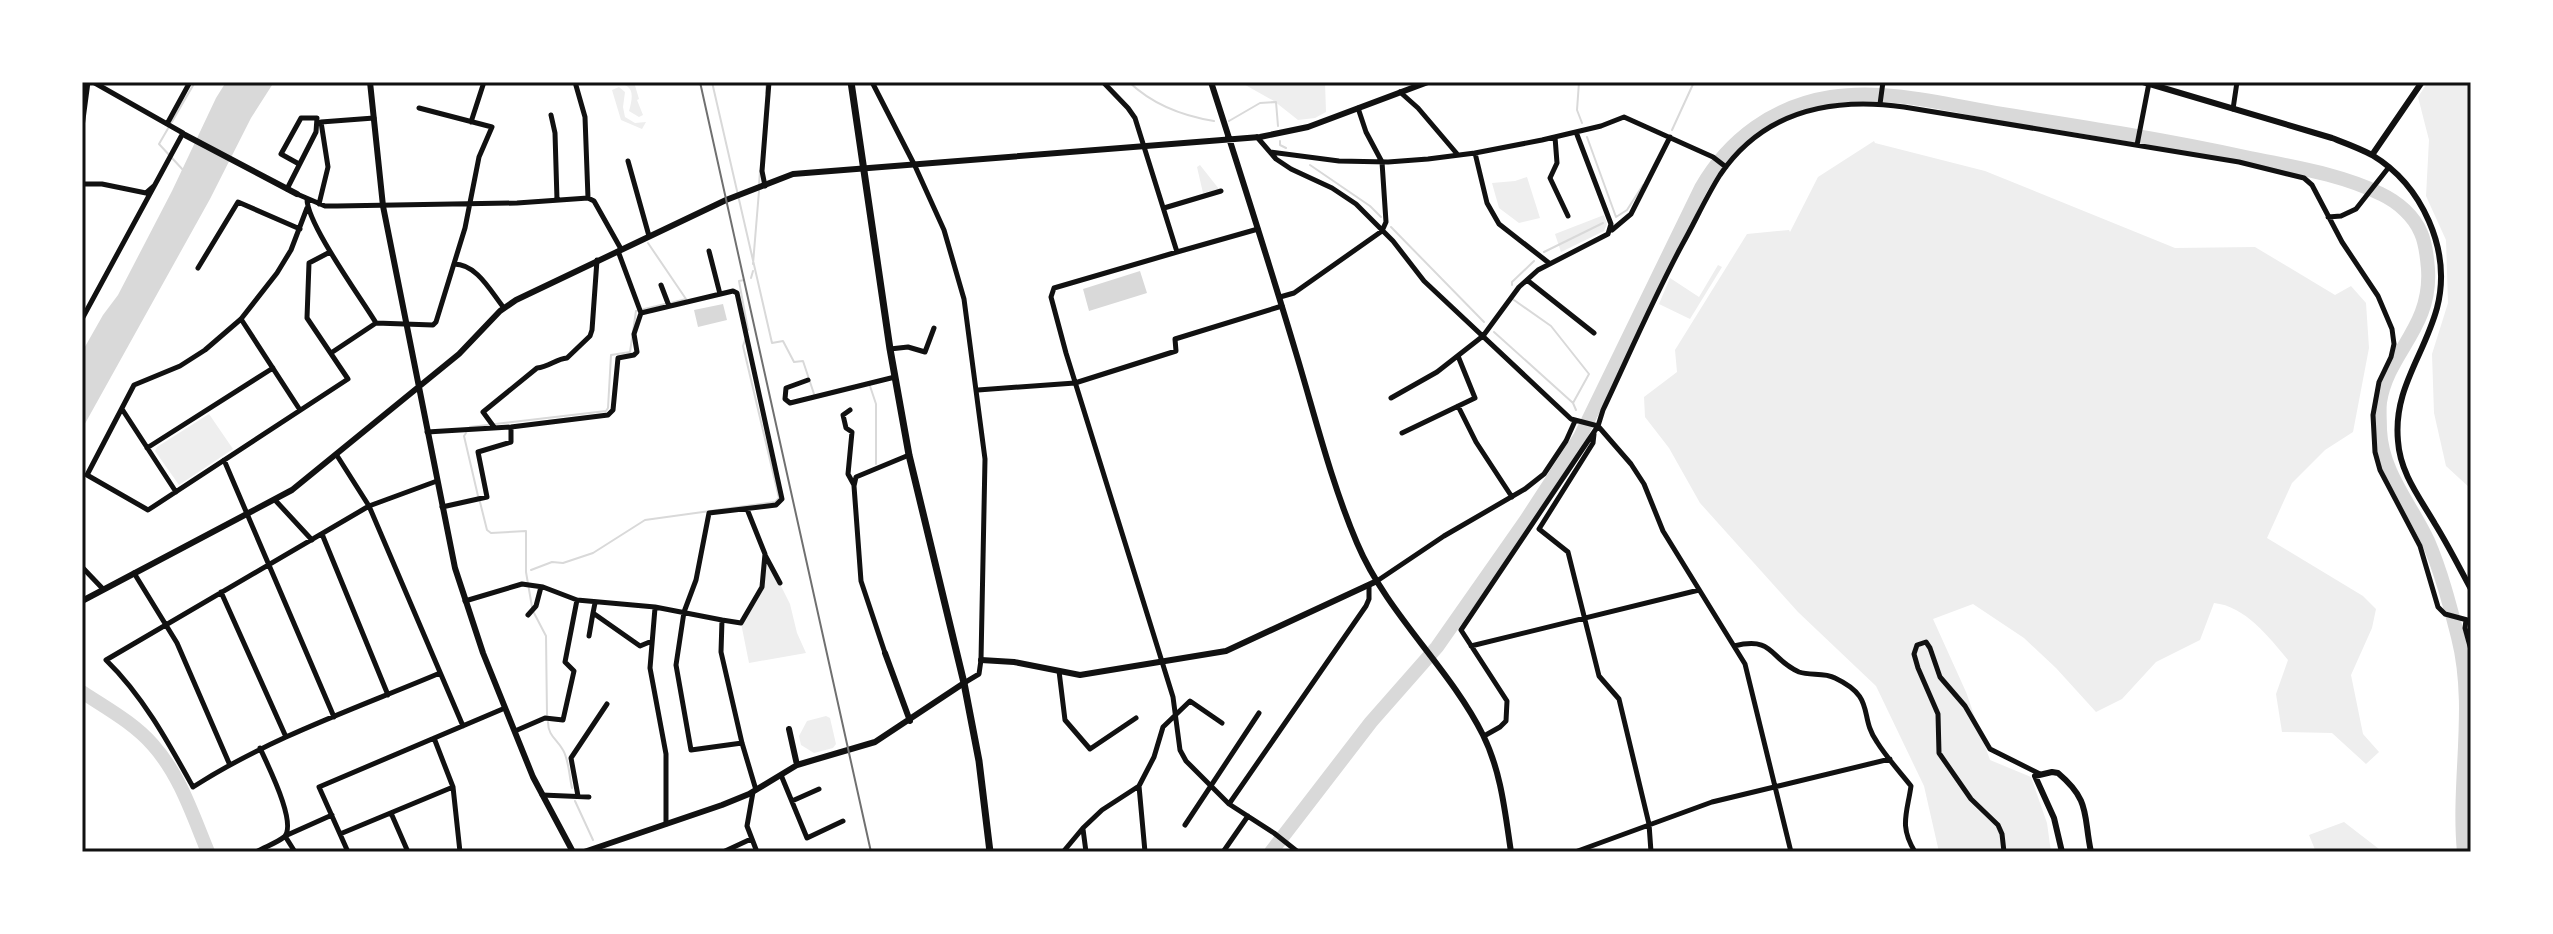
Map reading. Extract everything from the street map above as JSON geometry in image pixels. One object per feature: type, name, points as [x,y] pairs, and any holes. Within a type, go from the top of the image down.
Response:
[{"type":"main road","points":[[851,82],[890,349],[909,455],[964,683],[979,761],[990,852]]},
{"type":"street","points":[[82,127],[90,82],[319,204],[383,206],[588,198],[594,201],[619,250],[641,313],[634,334],[637,352],[618,358],[611,413],[511,427],[427,432]]},
{"type":"street","points":[[167,124],[190,82]]},
{"type":"street","points":[[370,82],[383,206],[442,507],[464,601],[541,795],[573,852]]},
{"type":"street","points":[[471,122],[484,82]]},
{"type":"street","points":[[575,82],[585,117],[588,198]]},
{"type":"street","points":[[764,186],[762,171],[769,82]]},
{"type":"street","points":[[584,852],[603,849],[754,791],[797,765],[865,746],[910,721],[979,674],[985,459],[964,299],[944,230],[872,82]]},
{"type":"street","points":[[1103,82],[1128,108],[1145,146],[1177,252]]},
{"type":"street","points":[[1211,82],[1337,489],[1357,544],[1373,583],[1439,668],[1484,736],[1502,791],[1511,852]]},
{"type":"street","points":[[82,601],[275,500],[459,354],[504,308],[534,290],[737,196],[798,173],[1257,137],[1308,127],[1428,82]]},
{"type":"street","points":[[2233,109],[2237,82]]},
{"type":"street","points":[[2372,155],[2422,82]]},
{"type":"street","points":[[2137,145],[2147,83],[2332,138],[2372,155],[2403,181],[2424,209],[2432,226],[2440,261],[2437,306],[2399,401],[2398,447],[2417,496],[2471,589]]},
{"type":"street","points":[[1880,104],[1883,85]]},
{"type":"street","points":[[1400,92],[1418,108],[1458,155]]},
{"type":"street","points":[[1484,736],[1506,721],[1507,701],[1461,630],[1598,426],[1669,270],[1725,166],[1756,138],[1799,114],[1836,104],[1880,104],[2239,162],[2304,178],[2312,185],[2328,217],[2378,296],[2392,329],[2394,344],[2379,382],[2373,415],[2375,452],[2380,470],[2420,546],[2438,607],[2445,614],[2466,620],[2471,650]]},
{"type":"street","points":[[330,353],[376,323],[433,325],[436,322],[465,228],[479,157],[492,127],[419,108]]},
{"type":"street","points":[[1280,297],[1294,293],[1382,231],[1386,222],[1382,162],[1366,132],[1358,108]]},
{"type":"street","points":[[551,115],[555,133],[557,200]]},
{"type":"street","points":[[1269,152],[1307,159],[1382,162],[1458,155],[1555,137],[1624,117],[1713,157],[1725,166]]},
{"type":"street","points":[[287,189],[316,132],[317,118],[301,118],[281,154],[299,164]]},
{"type":"street","points":[[319,204],[328,167],[321,122],[374,118]]},
{"type":"street","points":[[1576,132],[1611,224],[1610,231]]},
{"type":"street","points":[[82,319],[184,134]]},
{"type":"street","points":[[1257,137],[1269,152],[1291,169],[1344,195],[1382,231],[1424,281],[1575,421],[1598,426],[1631,464],[1644,484],[1663,531],[1745,664],[1791,852]]},
{"type":"street","points":[[1555,137],[1557,163],[1550,178],[1568,216]]},
{"type":"street","points":[[1391,398],[1437,372],[1483,336],[1527,280],[1549,263],[1608,234],[1631,214],[1670,137]]},
{"type":"street","points":[[1475,153],[1491,214],[1507,231],[1549,263]]},
{"type":"street","points":[[628,161],[649,236]]},
{"type":"street","points":[[2328,217],[2356,209],[2389,167]]},
{"type":"street","points":[[82,184],[102,184],[146,193],[157,184]]},
{"type":"street","points":[[1164,208],[1221,191]]},
{"type":"street","points":[[307,199],[307,208],[291,250],[241,319],[205,350],[180,366],[134,385],[87,475],[148,510],[348,379],[307,318],[309,263],[330,252]]},
{"type":"street","points":[[198,268],[238,202],[300,229]]},
{"type":"street","points":[[307,208],[330,252],[376,323]]},
{"type":"street","points":[[1259,229],[1054,288],[1051,297],[1163,662],[1180,750],[1210,787],[1229,804],[1298,852]]},
{"type":"street","points":[[709,251],[720,294]]},
{"type":"street","points":[[495,428],[483,412],[537,368],[567,358],[590,336],[597,260]]},
{"type":"street","points":[[454,264],[463,264],[474,270],[504,308]]},
{"type":"street","points":[[1527,280],[1594,333]]},
{"type":"street","points":[[661,285],[668,304]]},
{"type":"street","points":[[641,313],[668,304],[733,291],[737,293],[782,499],[776,505],[709,513],[696,580],[684,612],[676,665],[691,750],[742,743]]},
{"type":"street","points":[[978,390],[1075,383],[1176,351],[1175,339],[1282,306]]},
{"type":"street","points":[[241,319],[300,410]]},
{"type":"street","points":[[890,349],[908,347],[925,352],[934,328]]},
{"type":"street","points":[[1402,433],[1475,398],[1458,356]]},
{"type":"street","points":[[147,448],[273,368]]},
{"type":"street","points":[[808,380],[786,388],[785,399],[790,403],[895,377]]},
{"type":"street","points":[[1458,406],[1476,442],[1512,497]]},
{"type":"street","points":[[122,408],[176,492]]},
{"type":"street","points":[[850,410],[843,415],[846,428],[852,432],[848,474],[854,486]]},
{"type":"street","points":[[981,660],[1014,662],[1080,675],[1226,651],[1373,583],[1444,536],[1512,497],[1544,474],[1575,421]]},
{"type":"street","points":[[442,507],[487,497],[478,452],[511,442],[511,427]]},
{"type":"street","points":[[1594,433],[1593,443],[1539,529],[1568,552],[1599,676],[1619,699],[1649,824],[1651,852]]},
{"type":"street","points":[[336,454],[369,506],[463,726]]},
{"type":"street","points":[[909,455],[856,477],[854,486],[861,581],[910,721]]},
{"type":"street","points":[[224,460],[334,717]]},
{"type":"street","points":[[437,481],[369,506],[106,660],[125,678],[168,741],[193,787],[229,763],[260,748],[440,673]]},
{"type":"street","points":[[275,500],[312,540]]},
{"type":"street","points":[[747,509],[780,583]]},
{"type":"street","points":[[322,534],[388,695]]},
{"type":"street","points":[[464,601],[515,585],[541,587],[577,600],[655,607],[741,623],[762,587],[765,554]]},
{"type":"street","points":[[82,567],[103,589]]},
{"type":"street","points":[[134,573],[177,643],[229,763]]},
{"type":"street","points":[[1229,804],[1366,606],[1373,583]]},
{"type":"street","points":[[528,614],[536,606],[541,587]]},
{"type":"street","points":[[1471,646],[1699,590]]},
{"type":"street","points":[[221,592],[286,738]]},
{"type":"street","points":[[515,731],[545,718],[563,720],[574,671],[565,662],[577,600]]},
{"type":"street","points":[[589,636],[595,603]]},
{"type":"street","points":[[655,607],[650,668],[664,732],[666,824]]},
{"type":"street","points":[[593,613],[640,646],[652,641]]},
{"type":"street","points":[[722,620],[721,652],[754,791],[747,821],[757,852]]},
{"type":"street","points":[[1734,646],[1754,642],[1763,645],[1799,672],[1828,675],[1852,689],[1865,703],[1875,740],[1911,786],[1904,822],[1905,833],[1915,852]]},
{"type":"street","points":[[2004,852],[1998,825],[1971,799],[1939,753],[1938,714],[1918,668],[1914,654],[1917,645],[1926,642],[1940,677],[1965,706],[1990,749],[2040,774]]},
{"type":"street","points":[[1059,671],[1065,720],[1090,749],[1136,718]]},
{"type":"street","points":[[1063,852],[1102,810],[1139,786],[1154,757],[1163,727],[1175,713],[1190,701],[1222,723]]},
{"type":"street","points":[[578,796],[571,758],[607,704]]},
{"type":"street","points":[[348,852],[319,787],[505,708]]},
{"type":"street","points":[[1185,825],[1259,713]]},
{"type":"street","points":[[789,729],[797,765]]},
{"type":"street","points":[[434,738],[453,787],[460,852]]},
{"type":"street","points":[[260,748],[281,797],[289,827],[285,836]]},
{"type":"street","points":[[1575,852],[1590,850],[1649,824],[1712,802],[1890,759]]},
{"type":"street","points":[[2062,852],[2054,818],[2035,776],[2040,774],[2058,773],[2076,790],[2086,808],[2091,852]]},
{"type":"street","points":[[781,775],[807,838],[843,821]]},
{"type":"street","points":[[1139,786],[1145,852]]},
{"type":"street","points":[[340,834],[453,787]]},
{"type":"street","points":[[792,801],[819,789]]},
{"type":"street","points":[[541,795],[589,797]]},
{"type":"street","points":[[391,813],[408,852]]},
{"type":"street","points":[[256,852],[332,815]]},
{"type":"street","points":[[1223,852],[1248,816]]},
{"type":"street","points":[[1083,828],[1086,852]]},
{"type":"street","points":[[285,836],[295,852]]},
{"type":"street","points":[[723,852],[751,839]]},
{"type":"shaded area","points":[[226,82],[274,82],[251,118],[210,199],[82,429],[82,352],[118,295]]},
{"type":"shaded area","points":[[611,82],[634,82],[643,115],[639,117],[629,111],[632,98],[630,89],[624,84]]},
{"type":"shaded area","points":[[1240,82],[1325,82],[1326,112],[1315,118],[1298,120],[1274,101]]},
{"type":"shaded area","points":[[2428,82],[2471,82],[2471,489],[2446,466],[2434,413],[2432,354],[2448,303],[2446,240],[2426,196],[2429,140],[2418,97]]},
{"type":"shaded area","points":[[619,87],[625,92],[625,117],[635,123],[646,122],[642,129],[621,120],[612,90]]},
{"type":"shaded area","points":[[1874,141],[1985,171],[2175,248],[2255,247],[2335,295],[2351,286],[2366,303],[2369,348],[2353,432],[2325,450],[2292,483],[2267,538],[2363,596],[2376,609],[2372,628],[2351,675],[2363,734],[2379,752],[2366,764],[2332,733],[2282,732],[2276,694],[2288,660],[2256,624],[2225,605],[2214,603],[2200,640],[2156,662],[2122,699],[2096,712],[2024,638],[1973,604],[1933,619],[1966,692],[1990,760],[2031,777],[2047,823],[2051,852],[1939,852],[1924,786],[1876,686],[1798,612],[1700,503],[1669,448],[1645,417],[1644,397],[1677,372],[1675,350],[1747,234],[1790,232],[1818,177]]},
{"type":"shaded area","points":[[1200,165],[1219,189],[1203,193],[1197,167]]},
{"type":"shaded area","points":[[1527,177],[1540,218],[1519,223],[1499,208],[1492,183]]},
{"type":"shaded area","points":[[1604,215],[1607,224],[1604,231],[1561,252],[1555,234]]},
{"type":"shaded area","points":[[1718,265],[1722,267],[1690,319],[1659,304],[1670,278],[1699,297]]},
{"type":"shaded area","points":[[1140,271],[1147,293],[1089,311],[1083,289]]},
{"type":"shaded area","points":[[723,304],[727,320],[698,327],[694,310]]},
{"type":"shaded area","points":[[209,414],[233,449],[179,485],[155,451]]},
{"type":"shaded area","points":[[765,554],[790,604],[806,653],[749,663],[741,623],[762,587]]},
{"type":"shaded area","points":[[826,716],[830,718],[836,744],[833,748],[814,753],[801,745],[799,736],[807,721]]},
{"type":"shaded area","points":[[2344,822],[2379,849],[2394,852],[2316,852],[2309,835]]},
{"type":"waterway","points":[[184,171],[159,144],[195,82]]},
{"type":"waterway","points":[[712,82],[772,343],[783,341],[794,362],[803,361],[814,394]]},
{"type":"waterway","points":[[766,82],[766,93]]},
{"type":"waterway","points":[[1129,82],[1168,108],[1214,121]]},
{"type":"waterway","points":[[1579,82],[1577,110],[1582,123]]},
{"type":"waterway","points":[[1672,130],[1694,82]]},
{"type":"waterway","points":[[1271,852],[1371,722],[1437,647],[1580,437],[1712,170],[1739,140],[1772,117],[1810,101],[1852,95],[1917,99],[2126,134],[2317,172],[2381,194],[2410,215],[2425,246],[2427,290],[2417,324],[2385,384],[2380,402],[2380,430],[2386,460],[2398,488],[2433,552],[2458,637],[2466,691],[2464,852]]},
{"type":"waterway","points":[[1229,121],[1260,103],[1276,102],[1278,126]]},
{"type":"waterway","points":[[1587,137],[1616,217],[1627,210],[1643,185]]},
{"type":"waterway","points":[[1280,141],[1280,145],[1286,148]]},
{"type":"waterway","points":[[1310,165],[1381,217]]},
{"type":"waterway","points":[[759,185],[760,171]]},
{"type":"waterway","points":[[753,264],[759,191]]},
{"type":"waterway","points":[[1544,252],[1603,223]]},
{"type":"waterway","points":[[1391,227],[1484,322]]},
{"type":"waterway","points":[[648,243],[686,299],[671,303]]},
{"type":"waterway","points":[[1512,285],[1534,261]]},
{"type":"waterway","points":[[751,278],[753,271]]},
{"type":"waterway","points":[[744,280],[739,281],[748,330]]},
{"type":"waterway","points":[[1514,300],[1551,326],[1589,374],[1573,403]]},
{"type":"waterway","points":[[470,427],[606,411],[611,355],[630,352],[636,311],[665,304]]},
{"type":"waterway","points":[[1494,332],[1573,403],[1576,410]]},
{"type":"waterway","points":[[531,570],[593,553],[645,520],[775,502],[779,498],[743,346],[745,340]]},
{"type":"waterway","points":[[870,386],[876,404],[876,464]]},
{"type":"waterway","points":[[1581,425],[1583,432]]},
{"type":"waterway","points":[[466,433],[464,436],[478,496]]},
{"type":"waterway","points":[[480,502],[487,530],[491,533],[526,531],[526,572],[532,607]]},
{"type":"waterway","points":[[534,613],[546,636],[547,715]]},
{"type":"waterway","points":[[82,692],[119,716],[153,745],[171,769],[185,796],[208,852]]},
{"type":"waterway","points":[[548,722],[551,734],[565,754],[572,788]]},
{"type":"waterway","points":[[575,801],[593,840]]},
{"type":"railway","points":[[700,82],[871,852]]}]
